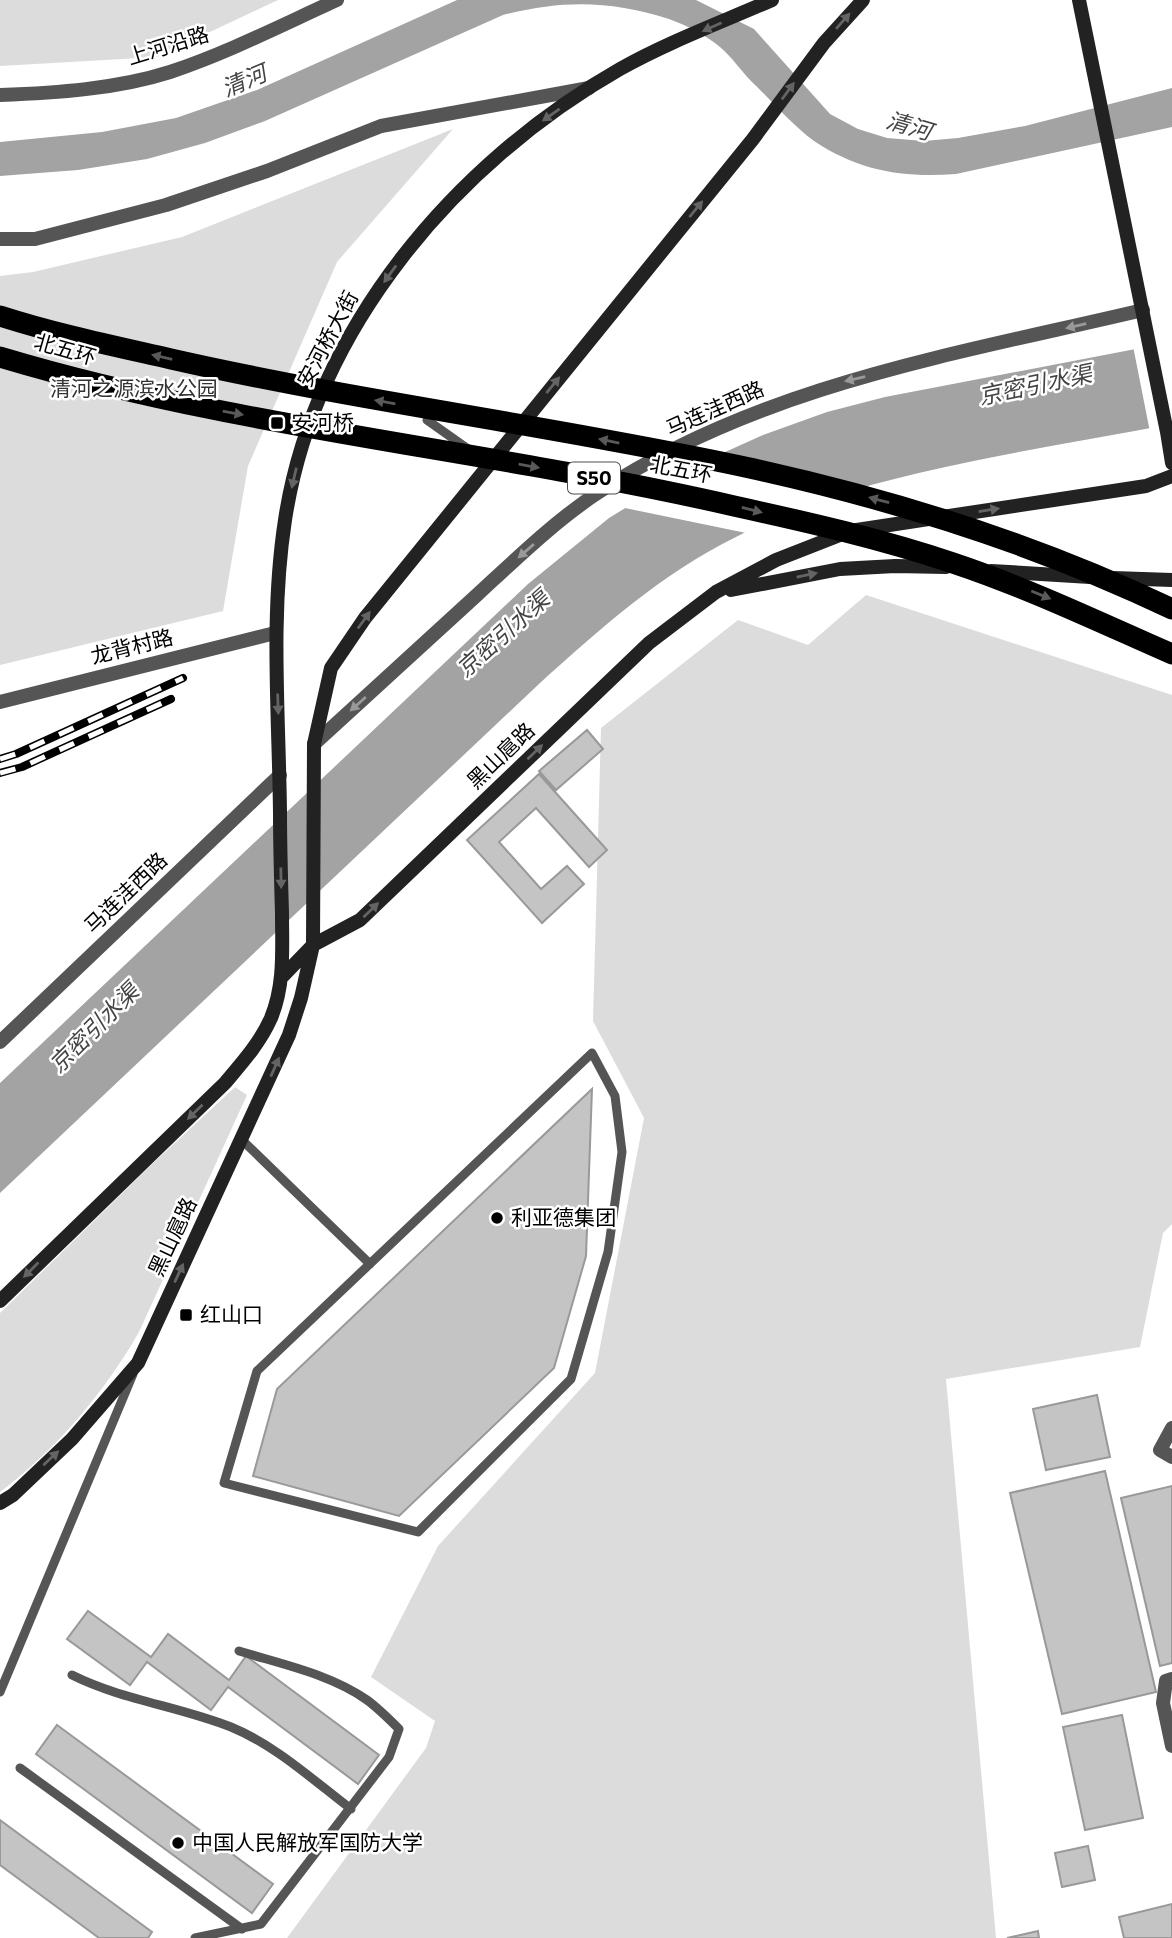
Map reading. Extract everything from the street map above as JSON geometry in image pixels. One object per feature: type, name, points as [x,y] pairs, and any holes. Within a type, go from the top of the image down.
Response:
[{"type":"highway","name":"北五环","points":[[0,316],[95,342],[225,371],[746,467],[877,499],[967,526],[1037,551],[1172,609]]},
{"type":"highway","name":"北五环","points":[[0,357],[91,383],[218,410],[668,492],[868,538],[950,562],[1022,588],[1172,654]]},
{"type":"main road","name":"安河桥大街","points":[[283,976],[275,633],[277,587],[285,518],[316,407],[359,322],[401,258],[445,206],[508,146],[591,87],[651,54],[772,0]]},
{"type":"main road","points":[[314,744],[331,668],[365,618],[753,139],[824,43],[863,0]]},
{"type":"main road","points":[[1079,0],[1172,463]]},
{"type":"main road","name":"黑山扈路","points":[[313,946],[360,920],[649,643],[716,592],[776,561],[850,531],[1146,486],[1172,476]]},
{"type":"main road","points":[[716,592],[840,569],[895,566],[952,567],[1047,576],[1172,580]]},
{"type":"main road","name":"黑山扈路","points":[[0,1503],[72,1438],[138,1363],[289,1035],[313,946],[314,744]]},
{"type":"main road","points":[[0,1301],[225,1083],[253,1050],[270,1020],[283,976],[313,946]]},
{"type":"street","name":"上河沿路","points":[[0,95],[111,84],[167,72],[233,48],[337,0]]},
{"type":"street","points":[[0,239],[35,239],[166,205],[267,171],[381,126],[591,87]]},
{"type":"street","name":"马连洼西路","points":[[314,744],[528,548],[598,492],[683,444],[764,408],[840,382],[1143,310]]},
{"type":"street","name":"龙背村路","points":[[0,702],[275,633]]},
{"type":"street","name":"马连洼西路","points":[[0,1042],[280,775]]},
{"type":"street","points":[[1172,1429],[1160,1450],[1172,1457]]},
{"type":"street","points":[[1172,1679],[1167,1681],[1163,1703],[1172,1746]]},
{"type":"lane","points":[[427,420],[489,464]]},
{"type":"lane","points":[[592,1053],[615,1096],[622,1152],[608,1252],[571,1379],[418,1532],[224,1483],[257,1371],[370,1264],[592,1053]]},
{"type":"lane","points":[[242,1140],[370,1264]]},
{"type":"lane","points":[[0,1692],[138,1363]]},
{"type":"lane","points":[[195,1938],[261,1924],[389,1757],[399,1729],[366,1699],[294,1667],[239,1651]]},
{"type":"lane","points":[[72,1675],[99,1688],[230,1726],[260,1740],[351,1809]]},
{"type":"lane","points":[[20,1768],[242,1929]]},
{"type":"green space","points":[[0,0],[278,0],[157,57],[0,66]]},
{"type":"green space","name":"清河之源滨水公园","points":[[453,129],[337,262],[248,466],[223,611],[0,665],[0,276],[33,272],[182,237]]},
{"type":"green space","points":[[866,595],[1172,695],[1172,1224],[1163,1233],[1140,1347],[946,1379],[996,1938],[287,1938],[426,1748],[435,1721],[371,1677],[438,1546],[595,1373],[644,1118],[593,1021],[601,728],[738,620],[808,645]]},
{"type":"green space","points":[[235,1087],[247,1095],[139,1332],[110,1377],[77,1419],[40,1458],[0,1492],[0,1313]]},
{"type":"water","points":[[457,0],[696,0],[754,29],[830,114],[858,129],[887,138],[924,141],[958,138],[1025,126],[1172,88],[1172,127],[956,174],[918,175],[882,170],[848,159],[814,141],[782,113],[724,51],[696,31],[647,13],[586,4],[546,7],[503,15],[265,121],[205,143],[147,159],[78,170],[0,176],[0,142],[102,132],[176,118],[257,90]]},
{"type":"water","name":"京密引水渠","points":[[1172,342],[1172,424],[953,465],[823,499],[736,537],[657,585],[540,683],[0,1193],[0,1083],[528,584],[609,518],[694,466],[763,435],[827,412],[885,397]]},
{"type":"pier","points":[[1172,338],[1172,428],[1150,432],[1133,346]]},
{"type":"pier","points":[[692,463],[870,490],[823,503],[751,534],[620,507]]},
{"type":"building","points":[[587,730],[603,749],[556,790],[539,771]]},
{"type":"building","points":[[539,774],[607,850],[589,867],[536,808],[499,842],[541,889],[567,866],[584,884],[542,923],[467,840]]},
{"type":"building","points":[[592,1089],[586,1256],[554,1368],[399,1516],[253,1476],[277,1389]]},
{"type":"building","points":[[1097,1395],[1110,1457],[1046,1470],[1033,1409]]},
{"type":"building","points":[[1105,1471],[1156,1692],[1062,1714],[1010,1493]]},
{"type":"building","points":[[1172,1486],[1172,1663],[1160,1666],[1121,1498]]},
{"type":"building","points":[[88,1611],[151,1657],[168,1634],[229,1680],[246,1656],[379,1755],[358,1784],[228,1687],[211,1710],[147,1662],[130,1685],[67,1639]]},
{"type":"building","points":[[1122,1715],[1143,1818],[1085,1830],[1063,1727]]},
{"type":"building","points":[[57,1725],[273,1884],[252,1913],[36,1754]]},
{"type":"building","points":[[0,1820],[152,1932],[148,1938],[99,1938],[0,1865]]},
{"type":"building","points":[[1088,1846],[1095,1880],[1062,1887],[1055,1853]]},
{"type":"building","points":[[1172,1904],[1172,1938],[1124,1938],[1119,1917]]},
{"type":"building","points":[[1038,1931],[1039,1938],[1007,1938]]},
{"type":"railway","points":[[0,759],[183,678]]},
{"type":"railway","points":[[0,773],[22,767],[171,699]]},
{"type":"place","name":"安河桥","points":[[277,423]]},
{"type":"place","name":"利亚德集团","points":[[497,1218]]},
{"type":"place","name":"红山口","points":[[186,1315]]},
{"type":"place","name":"中国人民解放军国防大学","points":[[178,1843]]},
{"type":"water label","name":"清河","points":[[244,81]]},
{"type":"water label","name":"清河","points":[[909,126]]}]
